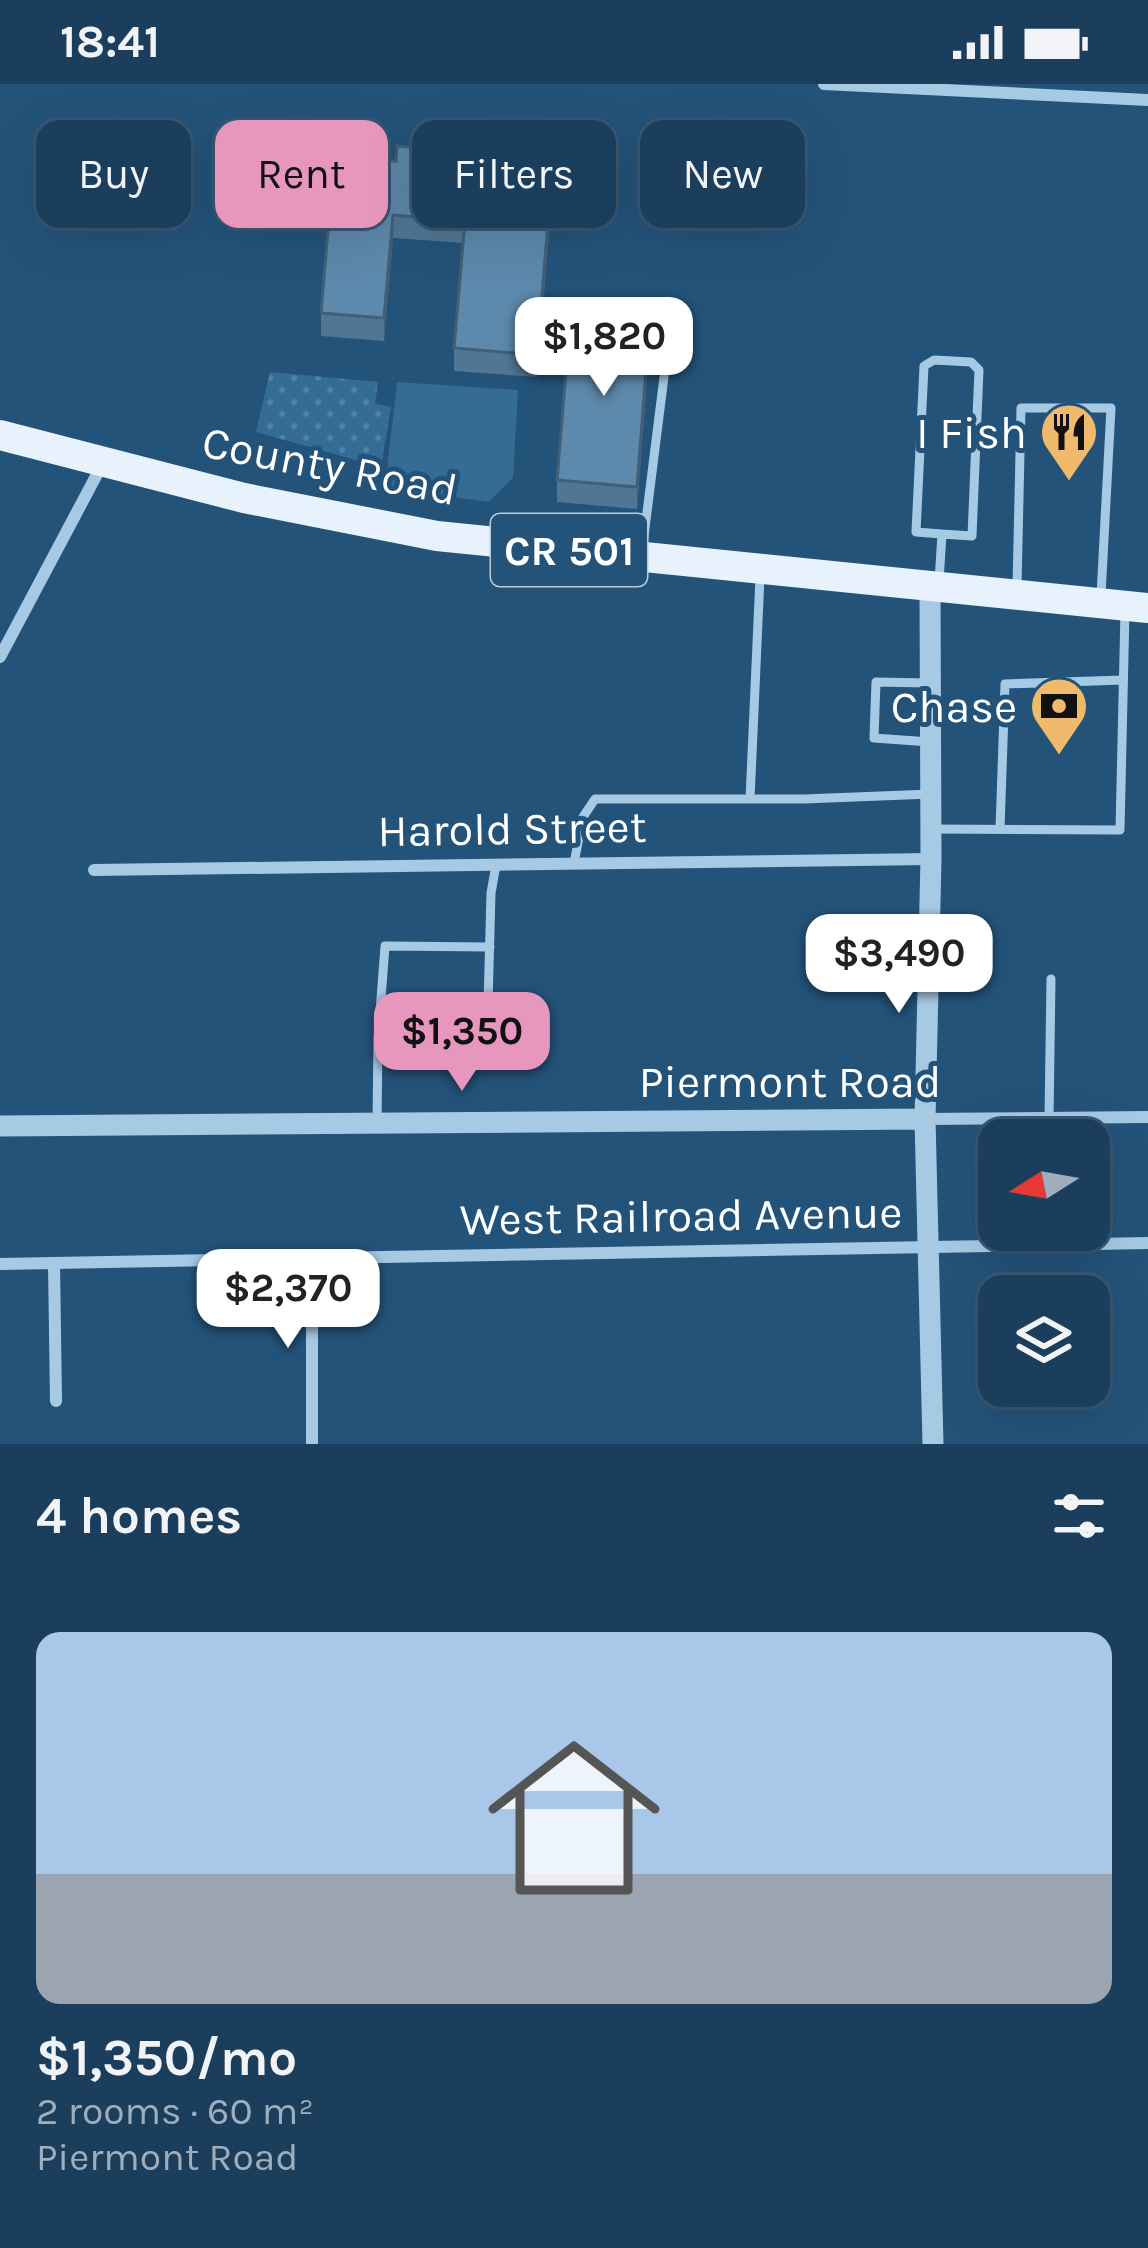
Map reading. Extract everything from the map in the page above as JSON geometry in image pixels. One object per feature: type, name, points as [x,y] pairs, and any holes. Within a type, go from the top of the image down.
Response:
[{"type":"main road","name":"County Road","points":[[0,435],[353,522],[437,536],[1124,606]]},
{"type":"street","points":[[824,84],[1148,100]]},
{"type":"street","points":[[0,657],[104,462]]},
{"type":"street","points":[[933,1444],[925,1119],[934,586]]},
{"type":"street","name":"Harold Street","points":[[94,870],[931,859]]},
{"type":"street","name":"Piermont Road","points":[[0,1126],[1148,1117]]},
{"type":"street","name":"West Railroad Avenue","points":[[0,1264],[1148,1243]]},
{"type":"street","points":[[312,1258],[312,1444]]},
{"type":"street","points":[[54,1263],[56,1401]]},
{"type":"lane","points":[[934,360],[971,362],[980,370],[972,536],[942,535],[916,532],[924,366],[934,360]]},
{"type":"lane","points":[[641,557],[664,377]]},
{"type":"lane","points":[[931,829],[1120,830],[1124,606],[1111,408],[1021,408],[1017,592]]},
{"type":"lane","points":[[934,586],[942,535]]},
{"type":"lane","points":[[750,800],[761,569]]},
{"type":"lane","points":[[1000,830],[1005,684],[1123,680]]},
{"type":"lane","points":[[930,684],[876,682],[874,737],[930,742]]},
{"type":"lane","points":[[574,863],[583,817],[595,799],[931,794]]},
{"type":"lane","points":[[377,1039],[488,1042],[490,893],[496,865]]},
{"type":"lane","points":[[377,1123],[377,1039],[385,946],[490,946]]},
{"type":"lane","points":[[1049,1118],[1051,979]]},
{"type":"shaded area","points":[[270,372],[378,382],[375,404],[391,407],[381,467],[256,432]]},
{"type":"shaded area","points":[[397,382],[518,390],[513,478],[488,502],[385,487]]},
{"type":"building","points":[[397,146],[412,147],[412,217],[393,215],[384,318],[321,313],[328,228],[388,228],[388,160],[396,161]]},
{"type":"building","points":[[464,228],[548,228],[537,355],[454,348]]},
{"type":"building","points":[[571,311],[650,318],[637,487],[557,480]]},
{"type":"place","name":"I Fish","points":[[1069,483]]},
{"type":"place","name":"Chase","points":[[1059,757]]}]
